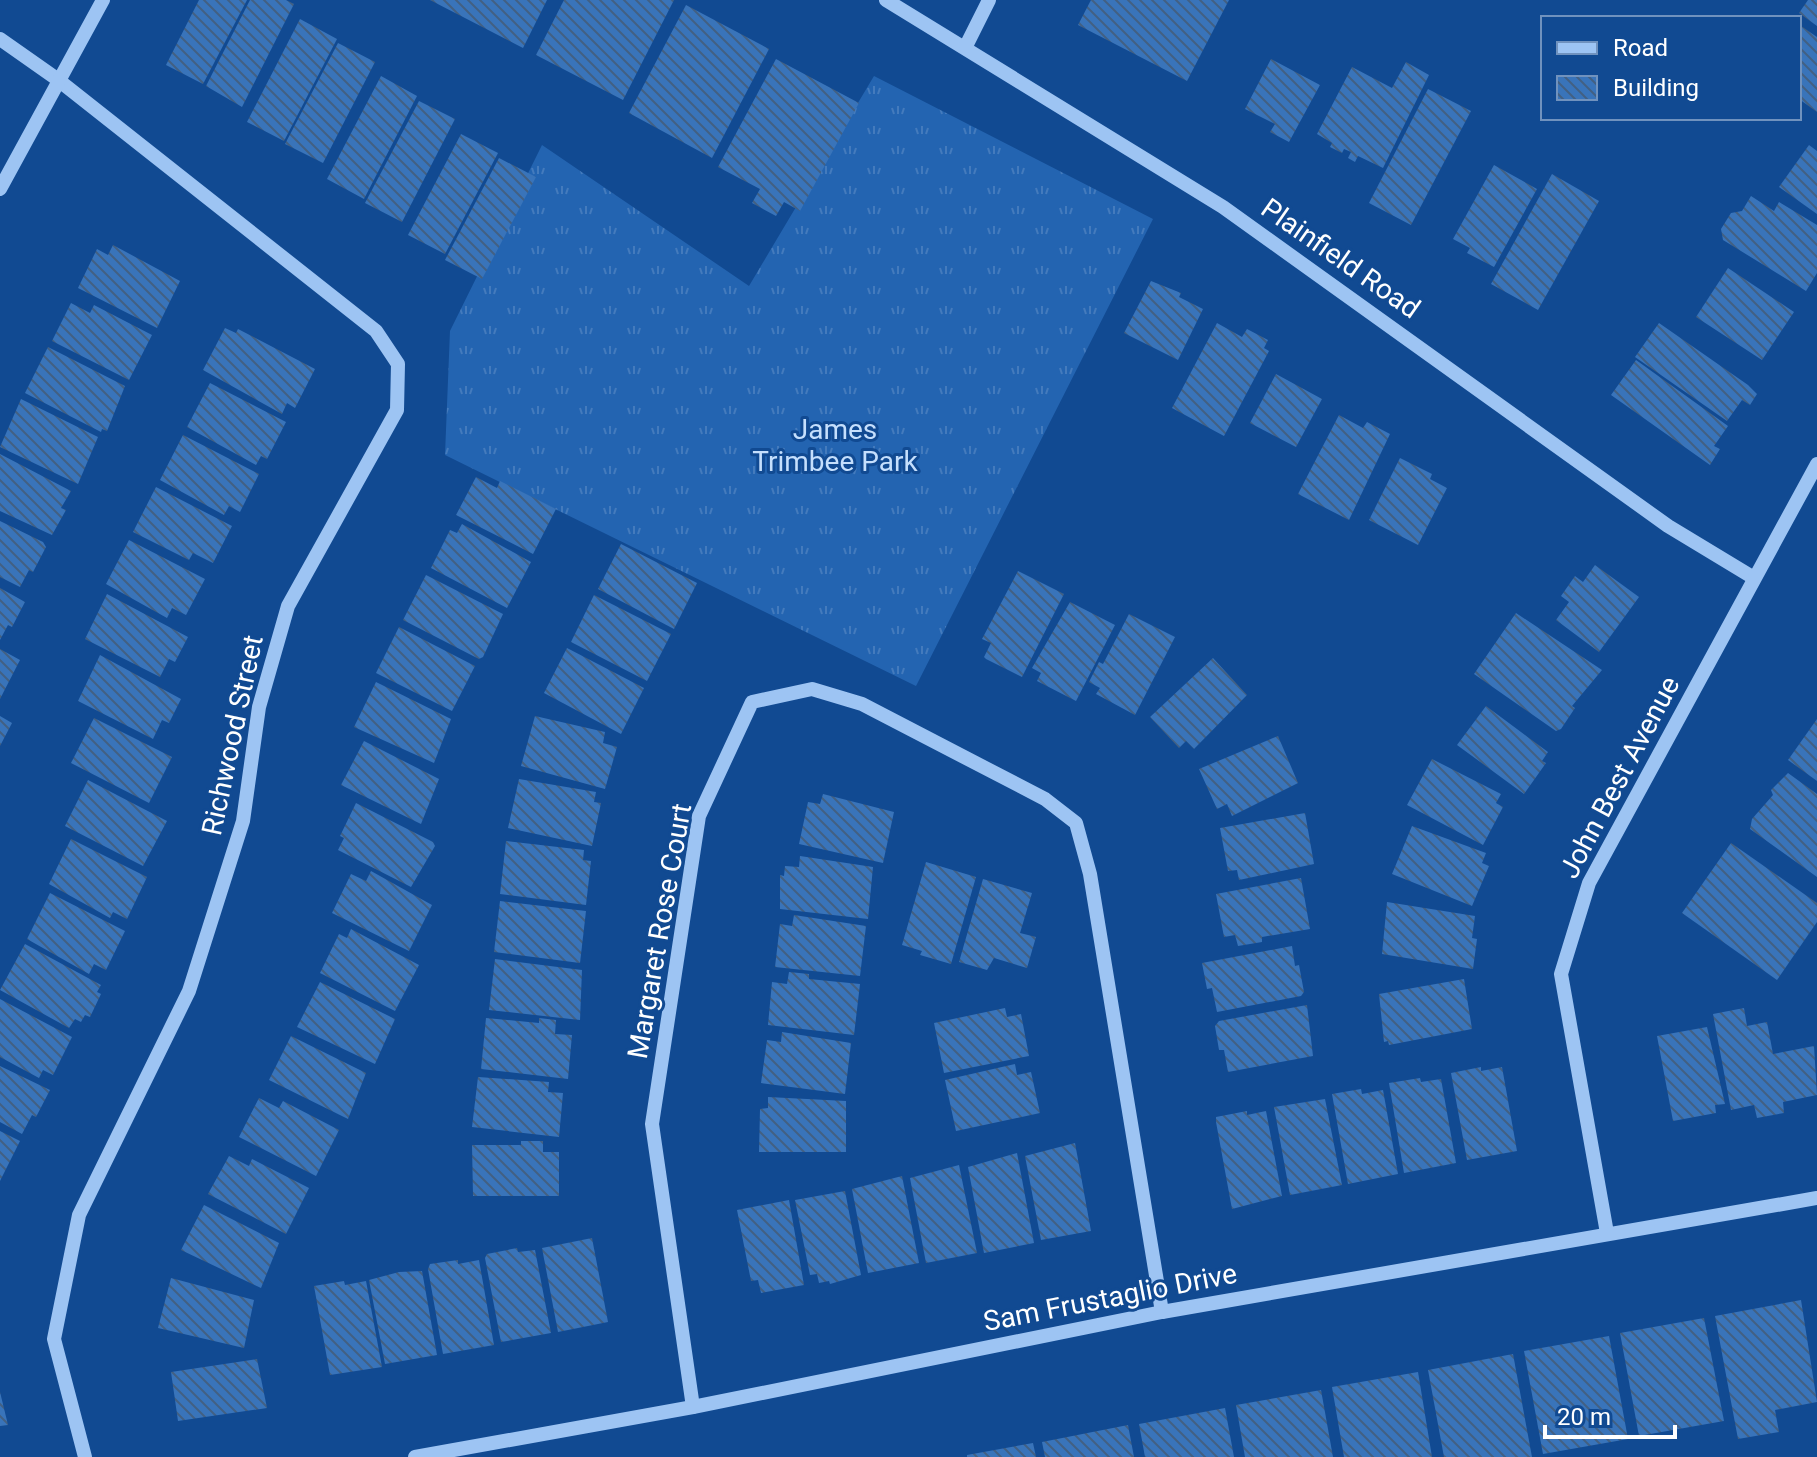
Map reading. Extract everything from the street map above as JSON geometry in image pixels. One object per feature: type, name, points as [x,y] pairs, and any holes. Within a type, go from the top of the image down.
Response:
[{"type":"street","points":[[0,189],[57,79],[103,0]]},
{"type":"street","name":"Plainfield Road","points":[[886,0],[966,46],[1223,207],[1668,526],[1754,578]]},
{"type":"street","points":[[966,46],[989,0]]},
{"type":"street","name":"Richwood Street","points":[[0,39],[57,79],[376,331],[398,364],[397,410],[288,606],[259,707],[243,821],[189,991],[79,1215],[54,1339],[85,1457]]},
{"type":"street","name":"John Best Avenue","points":[[1607,1233],[1561,974],[1589,883],[1817,464]]},
{"type":"street","name":"Margaret Rose Court","points":[[693,1407],[652,1124],[699,816],[752,702],[812,689],[862,704],[1045,799],[1076,823],[1090,874],[1162,1312]]},
{"type":"street","name":"Sam Frustaglio Drive","points":[[415,1457],[693,1407],[1162,1312],[1817,1198]]},
{"type":"green space","name":"James Trimbee Park","points":[[874,76],[1153,219],[916,686],[445,455],[450,331],[542,145],[749,286]]},
{"type":"building","points":[[199,0],[247,0],[203,84],[166,65]]},
{"type":"building","points":[[250,0],[286,0],[294,4],[242,107],[206,86]]},
{"type":"building","points":[[430,0],[547,0],[523,48]]},
{"type":"building","points":[[564,0],[674,0],[623,100],[536,55]]},
{"type":"building","points":[[1091,0],[1229,0],[1187,81],[1078,25]]},
{"type":"building","points":[[1808,0],[1817,0],[1817,26],[1799,13]]},
{"type":"building","points":[[686,5],[769,49],[712,158],[629,113]]},
{"type":"building","points":[[300,19],[337,39],[284,141],[247,122]]},
{"type":"building","points":[[1801,26],[1817,37],[1817,112],[1801,100]]},
{"type":"building","points":[[338,43],[375,62],[323,163],[285,144]]},
{"type":"building","points":[[776,59],[859,103],[800,211],[784,202],[776,216],[752,203],[760,189],[718,167]]},
{"type":"building","points":[[1271,59],[1320,85],[1289,142],[1270,132],[1275,124],[1245,109]]},
{"type":"building","points":[[1406,62],[1429,75],[1383,168],[1358,156],[1355,162],[1348,158],[1351,152],[1344,149],[1342,153],[1330,147],[1332,143],[1317,134],[1352,67],[1392,88]]},
{"type":"building","points":[[381,76],[417,96],[364,199],[327,179]]},
{"type":"building","points":[[1428,89],[1471,111],[1411,225],[1369,203]]},
{"type":"building","points":[[419,101],[455,119],[402,222],[365,203]]},
{"type":"building","points":[[461,134],[498,153],[445,254],[408,235]]},
{"type":"building","points":[[1809,145],[1817,151],[1817,214],[1779,187]]},
{"type":"building","points":[[499,158],[536,177],[482,279],[445,260]]},
{"type":"building","points":[[1494,165],[1537,189],[1494,267],[1467,253],[1470,248],[1453,239]]},
{"type":"building","points":[[1552,174],[1599,201],[1538,310],[1491,284]]},
{"type":"building","points":[[1751,196],[1774,211],[1779,202],[1817,225],[1817,273],[1806,291],[1723,240],[1721,229],[1731,213],[1742,211]]},
{"type":"building","points":[[113,245],[180,281],[157,328],[78,288],[97,249],[108,255]]},
{"type":"building","points":[[1728,268],[1794,312],[1762,360],[1696,317]]},
{"type":"building","points":[[1151,281],[1181,293],[1179,297],[1203,309],[1178,360],[1124,333]]},
{"type":"building","points":[[71,303],[90,313],[94,305],[152,335],[129,380],[52,341]]},
{"type":"building","points":[[1217,323],[1242,337],[1247,329],[1268,340],[1264,348],[1269,351],[1224,436],[1172,408]]},
{"type":"building","points":[[1659,323],[1748,385],[1757,394],[1750,405],[1742,400],[1727,421],[1635,357]]},
{"type":"building","points":[[225,328],[236,333],[238,329],[315,369],[295,408],[287,403],[282,414],[203,370]]},
{"type":"building","points":[[48,347],[125,386],[107,431],[102,429],[101,432],[25,393]]},
{"type":"building","points":[[1636,360],[1728,426],[1714,446],[1720,449],[1710,465],[1611,395]]},
{"type":"building","points":[[1276,374],[1322,399],[1296,447],[1250,423]]},
{"type":"building","points":[[210,383],[286,422],[267,459],[261,456],[256,465],[187,427]]},
{"type":"building","points":[[21,399],[98,437],[78,484],[0,447]]},
{"type":"building","points":[[1339,415],[1363,428],[1367,422],[1390,434],[1349,520],[1298,494]]},
{"type":"building","points":[[183,435],[259,474],[240,512],[229,506],[224,515],[160,480]]},
{"type":"building","points":[[0,454],[71,491],[61,508],[66,510],[52,535],[0,511]]},
{"type":"building","points":[[1400,458],[1432,474],[1430,479],[1447,488],[1418,545],[1369,520]]},
{"type":"building","points":[[476,477],[497,488],[500,481],[556,509],[533,554],[456,515]]},
{"type":"building","points":[[156,487],[232,526],[213,563],[193,553],[189,560],[133,532]]},
{"type":"building","points":[[0,521],[43,542],[46,547],[33,572],[29,570],[20,587],[0,577]]},
{"type":"building","points":[[462,524],[531,562],[507,608],[431,568],[450,530],[457,533]]},
{"type":"building","points":[[129,540],[205,579],[186,615],[172,608],[167,618],[106,584]]},
{"type":"building","points":[[621,544],[697,583],[674,629],[598,589]]},
{"type":"building","points":[[1595,565],[1639,597],[1599,652],[1556,620],[1569,602],[1561,596],[1575,576],[1583,582]]},
{"type":"building","points":[[1018,571],[1064,594],[1022,677],[986,659],[984,657],[991,643],[982,639]]},
{"type":"building","points":[[426,575],[503,614],[483,657],[479,659],[403,620]]},
{"type":"building","points":[[0,588],[25,602],[12,627],[8,625],[0,640]]},
{"type":"building","points":[[107,594],[188,637],[175,662],[169,659],[160,677],[85,639]]},
{"type":"building","points":[[594,595],[671,634],[647,681],[571,642]]},
{"type":"building","points":[[1070,602],[1115,625],[1076,701],[1037,681],[1041,673],[1032,668]]},
{"type":"building","points":[[1516,613],[1602,670],[1572,706],[1575,708],[1561,729],[1556,731],[1474,674]]},
{"type":"building","points":[[1129,614],[1175,637],[1135,715],[1096,694],[1100,688],[1089,682],[1099,662],[1103,664]]},
{"type":"building","points":[[399,627],[475,666],[452,711],[376,673]]},
{"type":"building","points":[[567,648],[644,688],[621,734],[544,693]]},
{"type":"building","points":[[0,649],[20,660],[0,699]]},
{"type":"building","points":[[100,655],[181,699],[169,723],[162,720],[153,739],[78,701]]},
{"type":"building","points":[[1213,658],[1247,695],[1194,749],[1186,741],[1179,748],[1150,717]]},
{"type":"building","points":[[376,682],[451,719],[434,763],[354,727]]},
{"type":"building","points":[[1486,706],[1548,752],[1542,761],[1546,763],[1524,794],[1457,745]]},
{"type":"building","points":[[0,716],[12,723],[0,746]]},
{"type":"building","points":[[535,716],[605,732],[603,743],[617,747],[605,789],[521,766]]},
{"type":"building","points":[[94,718],[172,757],[149,803],[71,763]]},
{"type":"building","points":[[1817,719],[1817,781],[1788,760]]},
{"type":"building","points":[[1278,736],[1298,783],[1232,816],[1227,804],[1217,809],[1199,769]]},
{"type":"building","points":[[364,741],[439,779],[421,824],[341,785]]},
{"type":"building","points":[[1432,759],[1501,794],[1496,803],[1503,807],[1483,845],[1407,805]]},
{"type":"building","points":[[1788,773],[1817,794],[1817,877],[1750,829],[1752,819],[1773,795],[1771,790]]},
{"type":"building","points":[[519,779],[596,792],[594,802],[601,803],[592,846],[508,828]]},
{"type":"building","points":[[88,780],[167,821],[143,866],[65,826]]},
{"type":"building","points":[[823,794],[894,812],[883,863],[799,844],[808,802],[820,804]]},
{"type":"building","points":[[356,803],[433,842],[435,846],[411,887],[338,850],[344,838],[340,836]]},
{"type":"building","points":[[1305,813],[1314,864],[1239,880],[1237,870],[1228,871],[1220,828]]},
{"type":"building","points":[[1412,826],[1486,853],[1482,863],[1489,866],[1472,906],[1392,874]]},
{"type":"building","points":[[71,839],[147,877],[127,919],[113,912],[110,918],[49,884]]},
{"type":"building","points":[[506,841],[584,850],[583,860],[591,861],[586,905],[500,894]]},
{"type":"building","points":[[1731,843],[1817,903],[1817,922],[1777,980],[1682,913]]},
{"type":"building","points":[[800,856],[873,867],[868,919],[780,909],[780,875],[784,876],[785,866],[799,867]]},
{"type":"building","points":[[926,862],[976,877],[951,964],[920,955],[922,951],[902,945]]},
{"type":"building","points":[[371,871],[432,905],[409,951],[332,913],[351,874],[366,881]]},
{"type":"building","points":[[1301,878],[1310,929],[1262,937],[1262,942],[1238,946],[1235,935],[1224,937],[1216,894]]},
{"type":"building","points":[[983,879],[1032,893],[1020,933],[1036,937],[1027,968],[994,958],[987,970],[959,962]]},
{"type":"building","points":[[50,893],[125,931],[106,970],[94,964],[89,974],[27,939]]},
{"type":"building","points":[[500,901],[586,911],[580,963],[494,952]]},
{"type":"building","points":[[1387,902],[1475,916],[1472,938],[1477,939],[1473,969],[1382,954]]},
{"type":"building","points":[[794,915],[866,926],[860,976],[775,967],[780,924],[792,926]]},
{"type":"building","points":[[351,929],[419,965],[395,1011],[320,973],[339,934],[347,938]]},
{"type":"building","points":[[25,944],[101,985],[97,992],[101,994],[90,1017],[85,1015],[81,1022],[75,1019],[69,1028],[0,990]]},
{"type":"building","points":[[1292,946],[1304,992],[1301,996],[1217,1012],[1212,988],[1207,989],[1202,963]]},
{"type":"building","points":[[495,959],[582,970],[580,1020],[489,1010]]},
{"type":"building","points":[[789,972],[809,974],[809,979],[860,984],[854,1035],[768,1025],[772,982],[787,984]]},
{"type":"building","points":[[1464,979],[1472,1029],[1389,1045],[1388,1041],[1384,1042],[1379,994]]},
{"type":"building","points":[[320,982],[395,1019],[375,1064],[297,1027]]},
{"type":"building","points":[[0,999],[72,1037],[53,1075],[43,1070],[39,1078],[0,1057]]},
{"type":"building","points":[[1307,1005],[1313,1056],[1228,1072],[1224,1050],[1219,1050],[1215,1026],[1219,1021]]},
{"type":"building","points":[[1005,1008],[1007,1017],[1021,1014],[1029,1056],[944,1073],[934,1023]]},
{"type":"building","points":[[1744,1008],[1747,1026],[1767,1022],[1773,1054],[1814,1046],[1817,1095],[1783,1102],[1784,1113],[1757,1118],[1754,1105],[1731,1110],[1713,1014]]},
{"type":"building","points":[[486,1018],[539,1023],[539,1018],[556,1020],[555,1034],[572,1035],[568,1079],[481,1069]]},
{"type":"building","points":[[1707,1027],[1725,1104],[1715,1105],[1716,1113],[1673,1121],[1657,1036]]},
{"type":"building","points":[[782,1032],[851,1043],[845,1094],[761,1083],[767,1040],[781,1042]]},
{"type":"building","points":[[291,1036],[366,1073],[348,1119],[269,1080]]},
{"type":"building","points":[[1015,1064],[1017,1075],[1031,1072],[1040,1113],[956,1131],[945,1080]]},
{"type":"building","points":[[0,1066],[50,1090],[36,1117],[32,1115],[22,1134],[0,1122]]},
{"type":"building","points":[[1481,1067],[1481,1071],[1502,1067],[1517,1151],[1467,1160],[1451,1073]]},
{"type":"building","points":[[478,1077],[549,1082],[548,1092],[563,1093],[559,1137],[472,1127]]},
{"type":"building","points":[[1420,1078],[1421,1082],[1441,1079],[1456,1163],[1404,1173],[1389,1083]]},
{"type":"building","points":[[1361,1089],[1362,1094],[1383,1090],[1398,1174],[1348,1184],[1332,1094]]},
{"type":"building","points":[[768,1097],[846,1101],[846,1152],[759,1152],[760,1109],[768,1108]]},
{"type":"building","points":[[259,1098],[279,1108],[283,1101],[339,1130],[316,1176],[239,1137]]},
{"type":"building","points":[[1325,1099],[1342,1185],[1290,1195],[1274,1107]]},
{"type":"building","points":[[1247,1111],[1247,1115],[1266,1111],[1282,1196],[1232,1209],[1216,1117]]},
{"type":"building","points":[[0,1131],[20,1141],[0,1181]]},
{"type":"building","points":[[521,1141],[543,1141],[543,1152],[559,1152],[559,1196],[473,1196],[472,1145],[521,1145]]},
{"type":"building","points":[[1075,1143],[1091,1231],[1041,1240],[1025,1156]]},
{"type":"building","points":[[1017,1153],[1034,1243],[984,1253],[968,1167]]},
{"type":"building","points":[[229,1156],[249,1166],[252,1159],[309,1188],[286,1234],[208,1194]]},
{"type":"building","points":[[959,1165],[977,1253],[926,1263],[910,1178]]},
{"type":"building","points":[[902,1176],[919,1263],[868,1273],[852,1189]]},
{"type":"building","points":[[845,1191],[861,1275],[830,1284],[829,1281],[819,1283],[817,1274],[810,1275],[795,1200]]},
{"type":"building","points":[[789,1200],[804,1285],[761,1293],[758,1280],[751,1281],[737,1210]]},
{"type":"building","points":[[204,1205],[279,1243],[261,1288],[181,1250]]},
{"type":"building","points":[[592,1238],[608,1322],[558,1332],[542,1248]]},
{"type":"building","points":[[517,1248],[518,1252],[535,1250],[551,1333],[501,1342],[485,1258],[487,1254]]},
{"type":"building","points":[[458,1260],[458,1264],[479,1260],[494,1345],[443,1354],[428,1269],[430,1264]]},
{"type":"building","points":[[422,1271],[437,1355],[385,1364],[369,1280],[399,1272]]},
{"type":"building","points":[[171,1278],[254,1300],[244,1348],[158,1328]]},
{"type":"building","points":[[344,1281],[345,1285],[366,1281],[382,1367],[330,1375],[314,1286]]},
{"type":"building","points":[[1801,1300],[1817,1402],[1775,1410],[1779,1432],[1738,1439],[1715,1316]]},
{"type":"building","points":[[1704,1318],[1724,1421],[1639,1436],[1620,1333]]},
{"type":"building","points":[[1609,1336],[1628,1439],[1543,1454],[1524,1351]]},
{"type":"building","points":[[1513,1354],[1532,1457],[1444,1457],[1428,1370]]},
{"type":"building","points":[[257,1359],[267,1408],[178,1421],[171,1372]]},
{"type":"building","points":[[1418,1372],[1432,1457],[1344,1457],[1332,1387]]},
{"type":"building","points":[[1321,1390],[1333,1457],[1245,1457],[1236,1405]]},
{"type":"building","points":[[0,1392],[8,1425],[0,1426]]},
{"type":"building","points":[[1225,1408],[1234,1457],[1145,1457],[1139,1424]]},
{"type":"building","points":[[1128,1425],[1134,1457],[1045,1457],[1042,1442]]},
{"type":"building","points":[[1033,1443],[1036,1457],[967,1457],[967,1455]]}]
